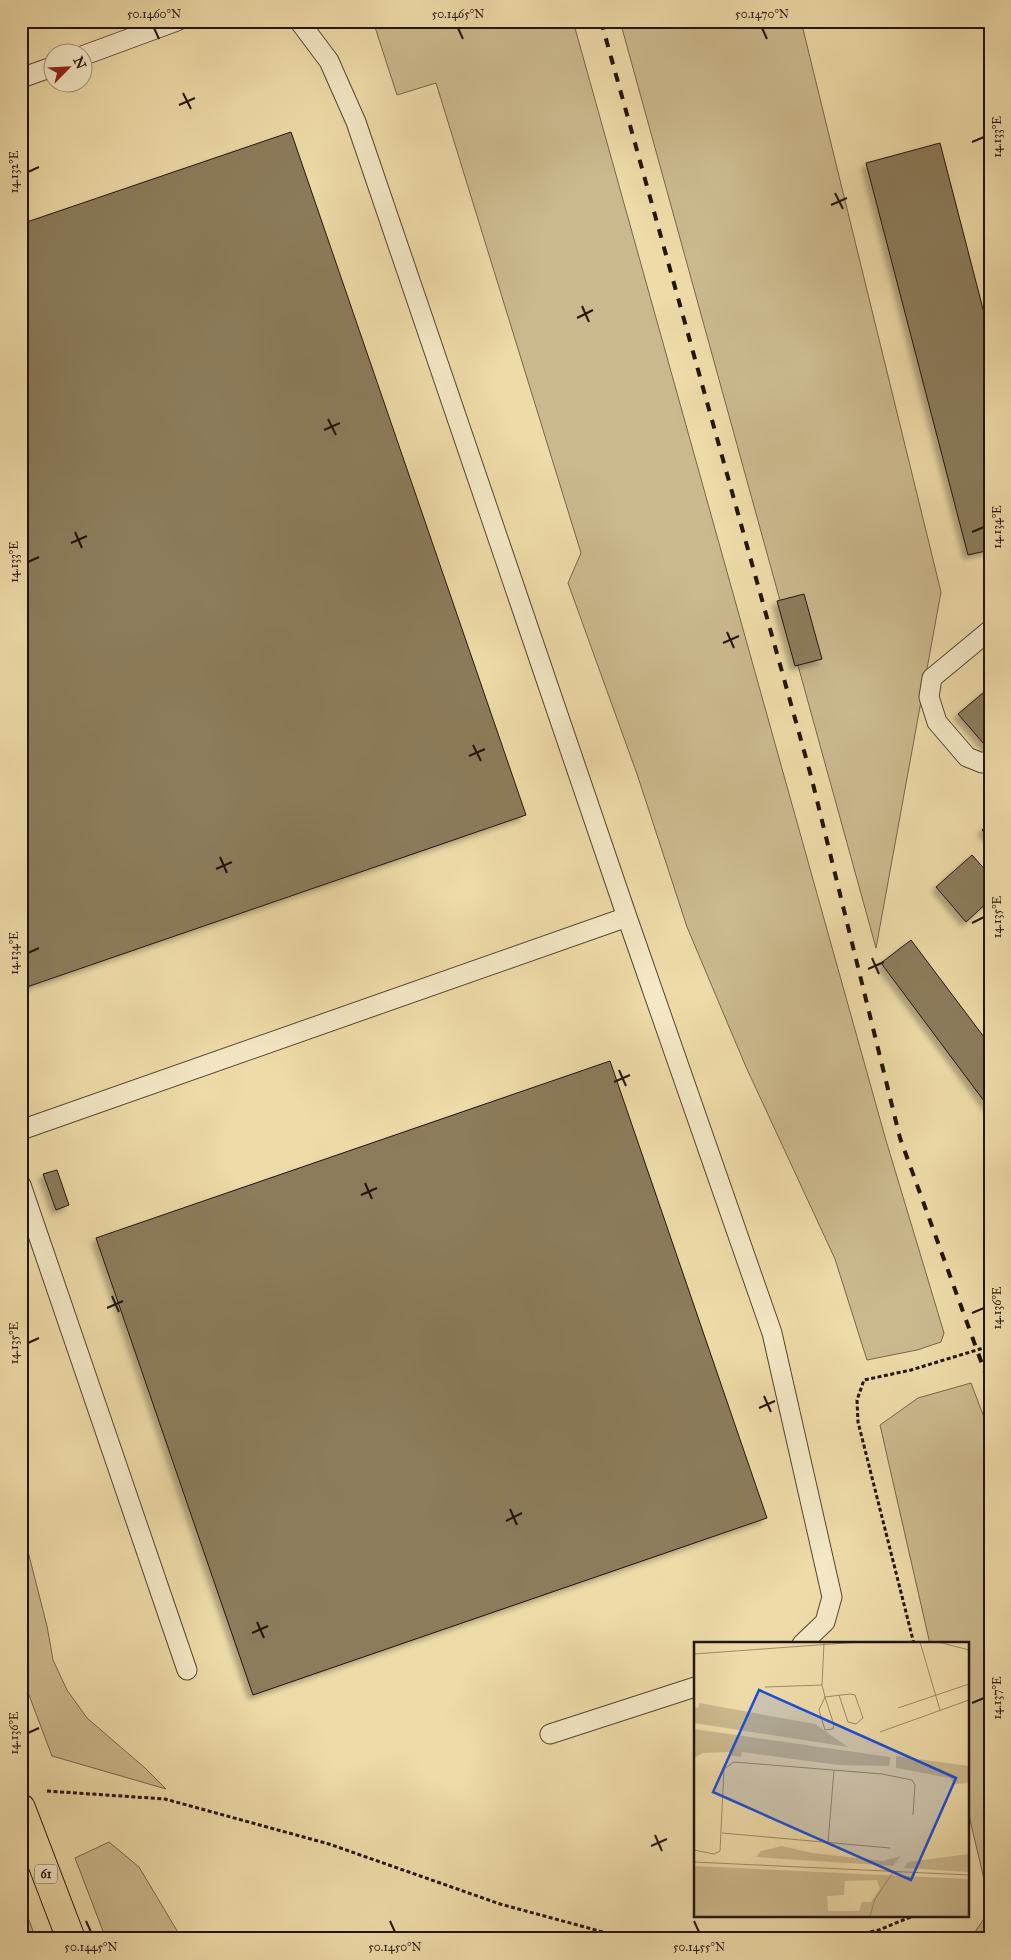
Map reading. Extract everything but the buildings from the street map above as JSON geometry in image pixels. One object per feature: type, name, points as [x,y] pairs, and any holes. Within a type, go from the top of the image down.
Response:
[{"type":"main road","name":"61","points":[[31,1799],[71,1939]]},
{"type":"lane","points":[[92,52],[177,21]]},
{"type":"lane","points":[[299,21],[329,61],[356,122],[627,917],[772,1333],[832,1597],[825,1622],[804,1642]]},
{"type":"lane","points":[[21,78],[42,71]]},
{"type":"lane","points":[[990,630],[932,678],[929,697],[937,722],[967,757],[982,763],[990,760]]},
{"type":"lane","points":[[21,1130],[627,917]]},
{"type":"lane","points":[[21,1185],[187,1670]]},
{"type":"lane","points":[[550,1734],[694,1687]]},
{"type":"path","points":[[913,1642],[858,1422],[857,1400],[864,1380],[911,1370],[990,1346]]},
{"type":"path","points":[[31,1799],[165,1799],[329,1844],[500,1904],[629,1939]]},
{"type":"path","points":[[832,1939],[879,1930],[908,1918]]},
{"type":"shaded area","points":[[373,21],[573,21],[885,1137],[944,1333],[941,1342],[917,1350],[867,1360],[835,1259],[746,1067],[687,927],[637,774],[568,583],[581,553],[436,83],[397,95]]},
{"type":"shaded area","points":[[620,21],[801,21],[941,592],[876,948]]},
{"type":"shaded area","points":[[971,1383],[990,1433],[990,1905],[968,1811],[968,1642],[930,1642],[880,1425],[918,1398]]},
{"type":"shaded area","points":[[21,1524],[47,1626],[53,1660],[67,1690],[87,1718],[145,1768],[166,1789],[52,1756],[21,1674]]},
{"type":"shaded area","points":[[109,1842],[139,1867],[182,1939],[106,1939],[75,1858]]},
{"type":"shaded area","points":[[21,1899],[36,1939],[21,1939]]},
{"type":"shaded area","points":[[990,1910],[990,1939],[970,1939]]},
{"type":"railway","points":[[601,21],[811,776],[900,1138],[990,1386]]}]
